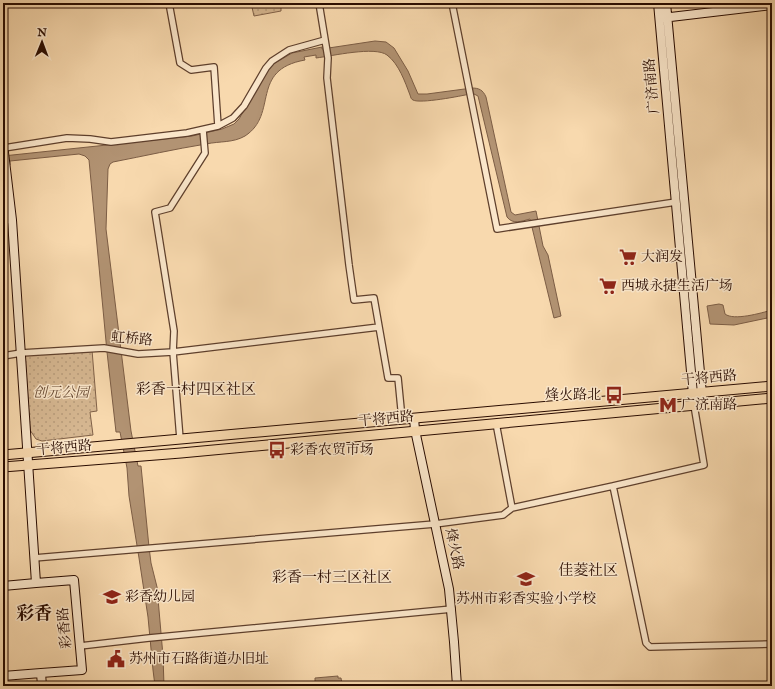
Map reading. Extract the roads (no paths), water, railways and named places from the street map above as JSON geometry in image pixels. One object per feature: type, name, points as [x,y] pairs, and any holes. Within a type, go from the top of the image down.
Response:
[{"type":"main road","name":"干将西路","points":[[3,455],[772,386]]},
{"type":"main road","name":"干将西路","points":[[3,467],[140,456],[772,398]]},
{"type":"street","points":[[169,3],[180,63],[191,70],[214,67],[218,126]]},
{"type":"street","points":[[319,3],[328,58],[326,78],[354,300],[374,298],[388,378],[398,378],[402,419]]},
{"type":"street","points":[[452,3],[497,229],[676,202]]},
{"type":"street","name":"广济南路","points":[[658,3],[663,18],[698,405]]},
{"type":"street","name":"广济南路","points":[[666,3],[663,18],[676,202],[697,393]]},
{"type":"street","points":[[663,18],[772,5]]},
{"type":"street","points":[[36,583],[12,220],[4,147],[67,138],[111,142],[203,131],[218,126],[233,118],[244,106],[266,68],[272,61],[289,50],[325,40]]},
{"type":"street","points":[[203,131],[205,153],[170,208],[155,212],[174,331],[173,352],[379,327]]},
{"type":"street","points":[[3,220],[12,220]]},
{"type":"street","name":"虹桥路","points":[[3,356],[21,353],[104,348],[138,354],[173,352],[180,439]]},
{"type":"street","points":[[34,558],[435,524],[503,514],[512,508],[704,465],[698,405]]},
{"type":"street","name":"烽火路","points":[[414,418],[415,430],[449,589],[452,609],[457,686]]},
{"type":"street","points":[[496,423],[512,508]]},
{"type":"street","points":[[613,486],[646,643],[650,647],[772,644]]},
{"type":"street","name":"彩香路","points":[[3,586],[74,580],[82,670],[3,676]]},
{"type":"street","points":[[80,646],[162,636],[452,609]]},
{"type":"street","points":[[40,673],[42,686]]},
{"type":"place","name":"大润发","points":[[628,257]]},
{"type":"place","name":"西城永捷生活广场","points":[[608,286]]},
{"type":"place","name":"烽火路北","points":[[614,395]]},
{"type":"place","name":"广济南路","points":[[668,405]]},
{"type":"place","name":"彩香农贸市场","points":[[277,450]]},
{"type":"place","name":"苏州市彩香实验小学校","points":[[526,579]]},
{"type":"place","name":"彩香幼儿园","points":[[112,597]]},
{"type":"place","name":"苏州市石路街道办旧址","points":[[116,659]]},
{"type":"district","name":"彩香一村四区社区","points":[[196,389]]},
{"type":"district","name":"佳菱社区","points":[[588,570]]},
{"type":"district","name":"彩香一村三区社区","points":[[332,577]]},
{"type":"district","name":"彩香","points":[[34,614]]},
{"type":"park label","name":"创元公园","points":[[61,393]]}]
